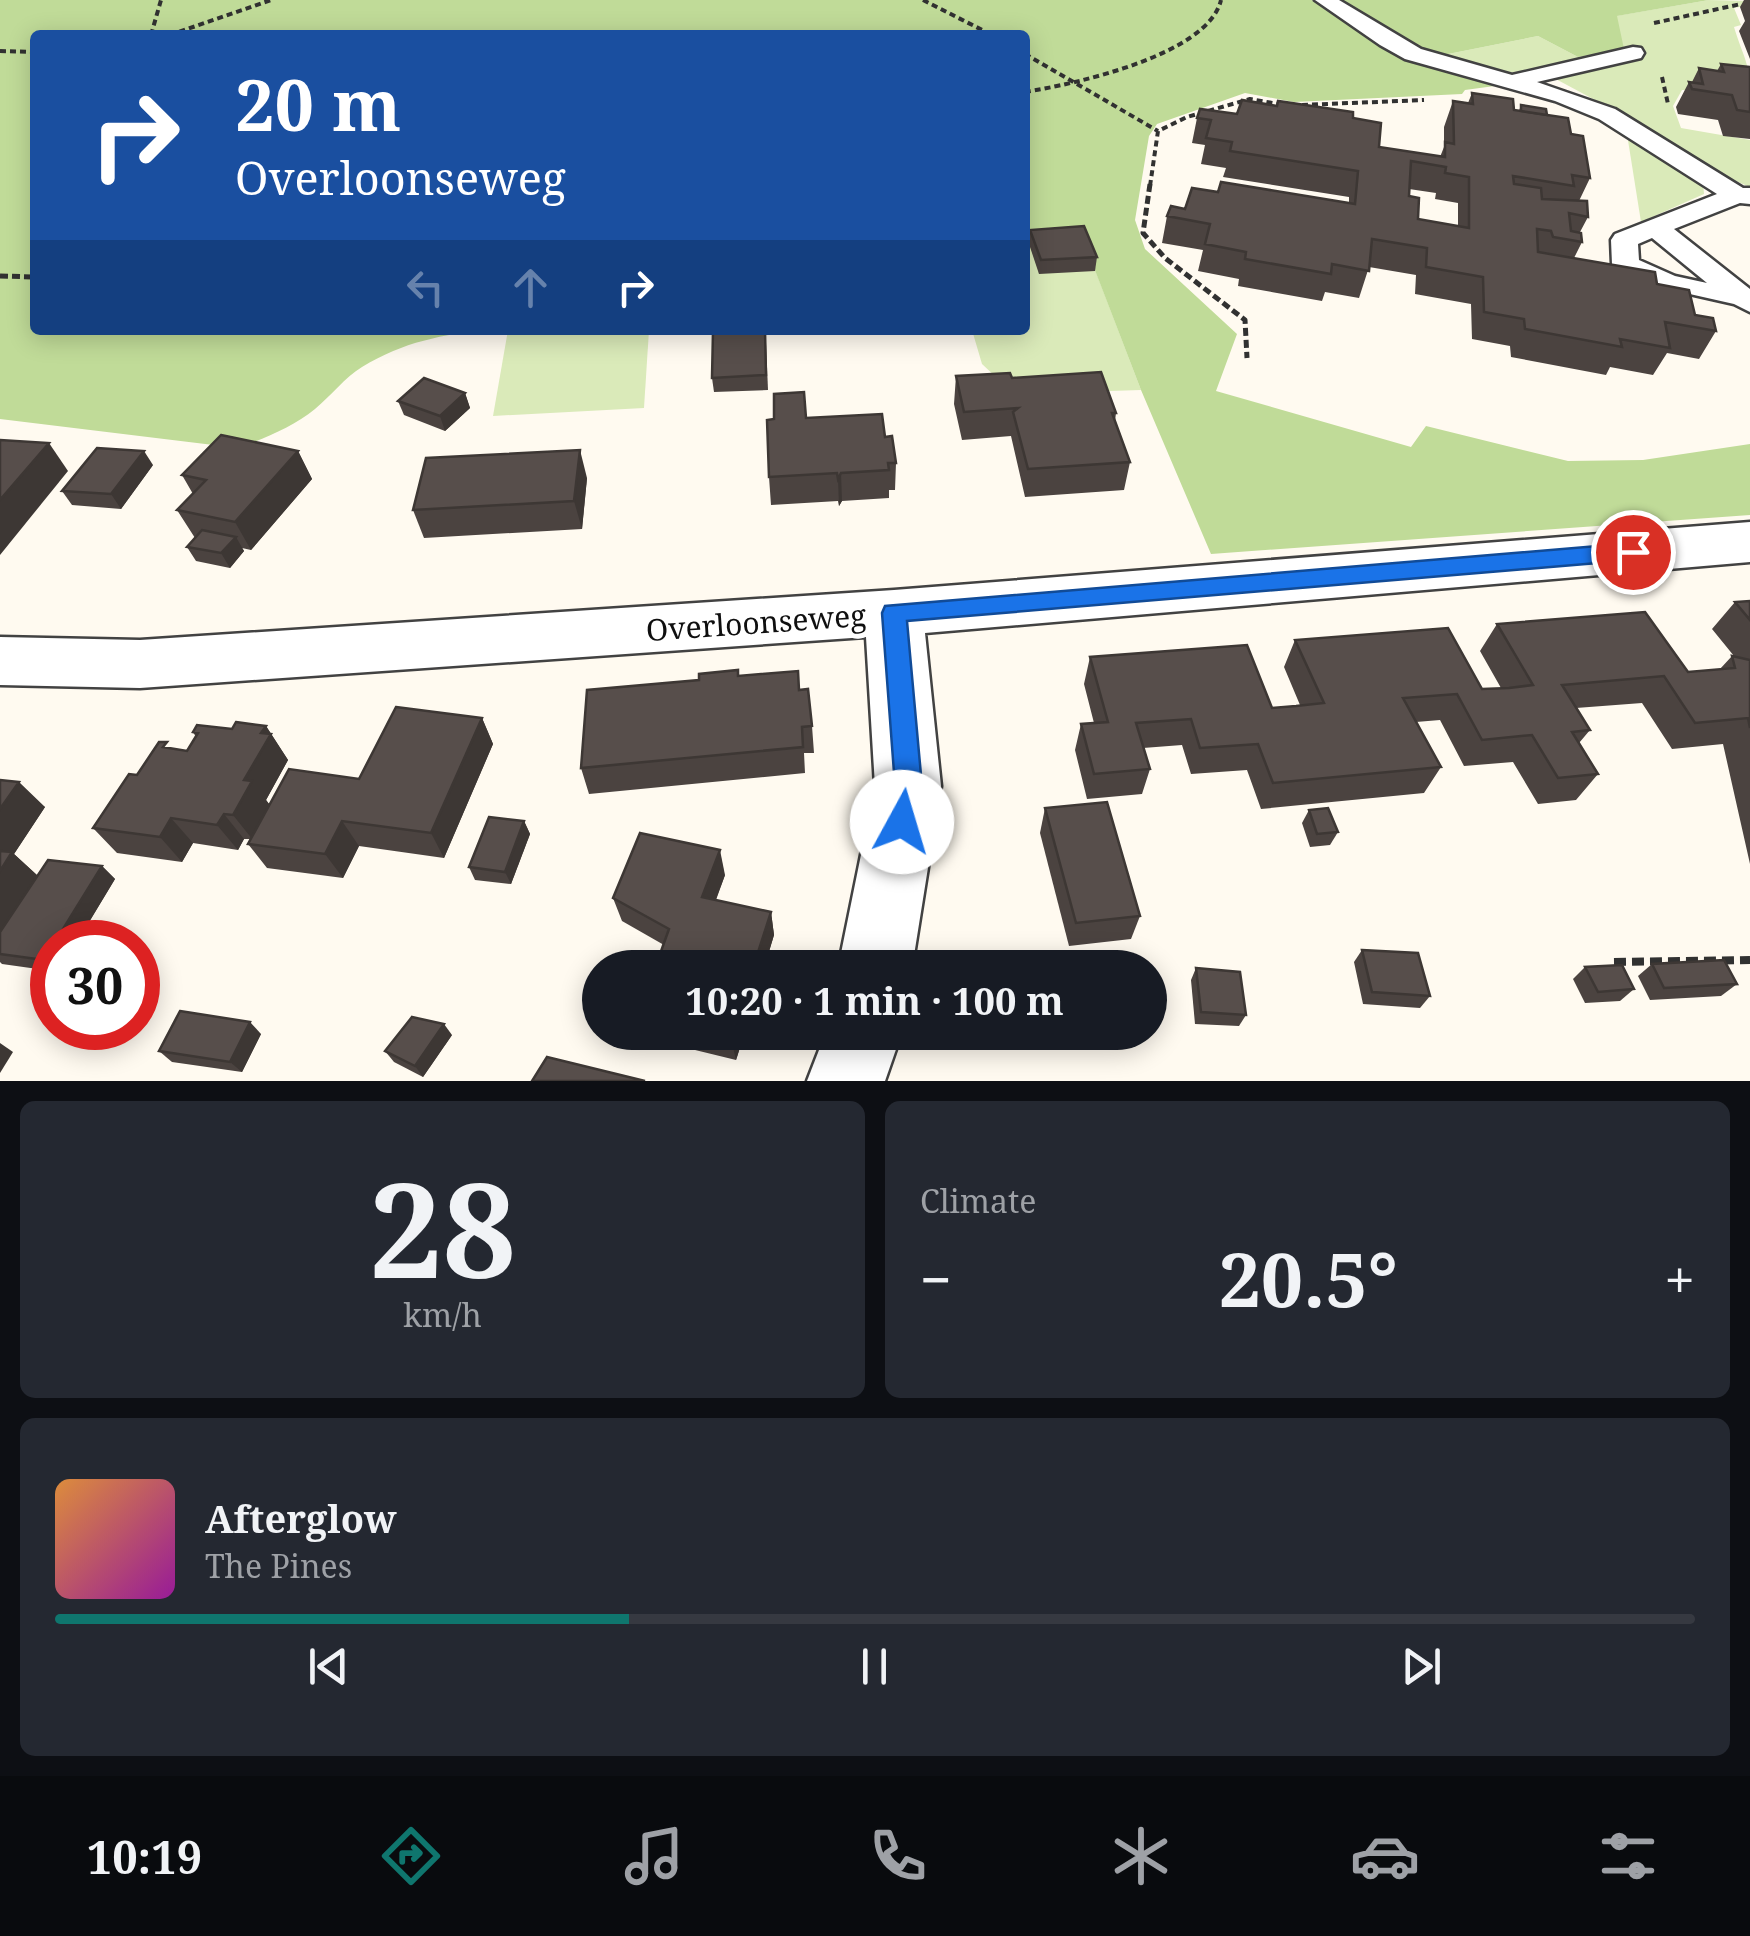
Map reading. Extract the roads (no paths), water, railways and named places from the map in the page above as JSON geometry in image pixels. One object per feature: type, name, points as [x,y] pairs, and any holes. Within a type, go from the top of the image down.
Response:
[{"type":"street","name":"Overloonseweg","points":[[0,662],[140,664],[894,613],[1750,542]]},
{"type":"street","points":[[878,950],[908,786],[894,613]]},
{"type":"street","points":[[846,1081],[857,1050]]},
{"type":"lane","points":[[1325,0],[1413,54],[1607,114],[1743,195]]},
{"type":"lane","points":[[1514,83],[1634,53]]},
{"type":"lane","points":[[1743,195],[1624,240],[1626,264],[1640,273],[1746,300]]},
{"type":"lane","points":[[1655,227],[1746,300]]}]
